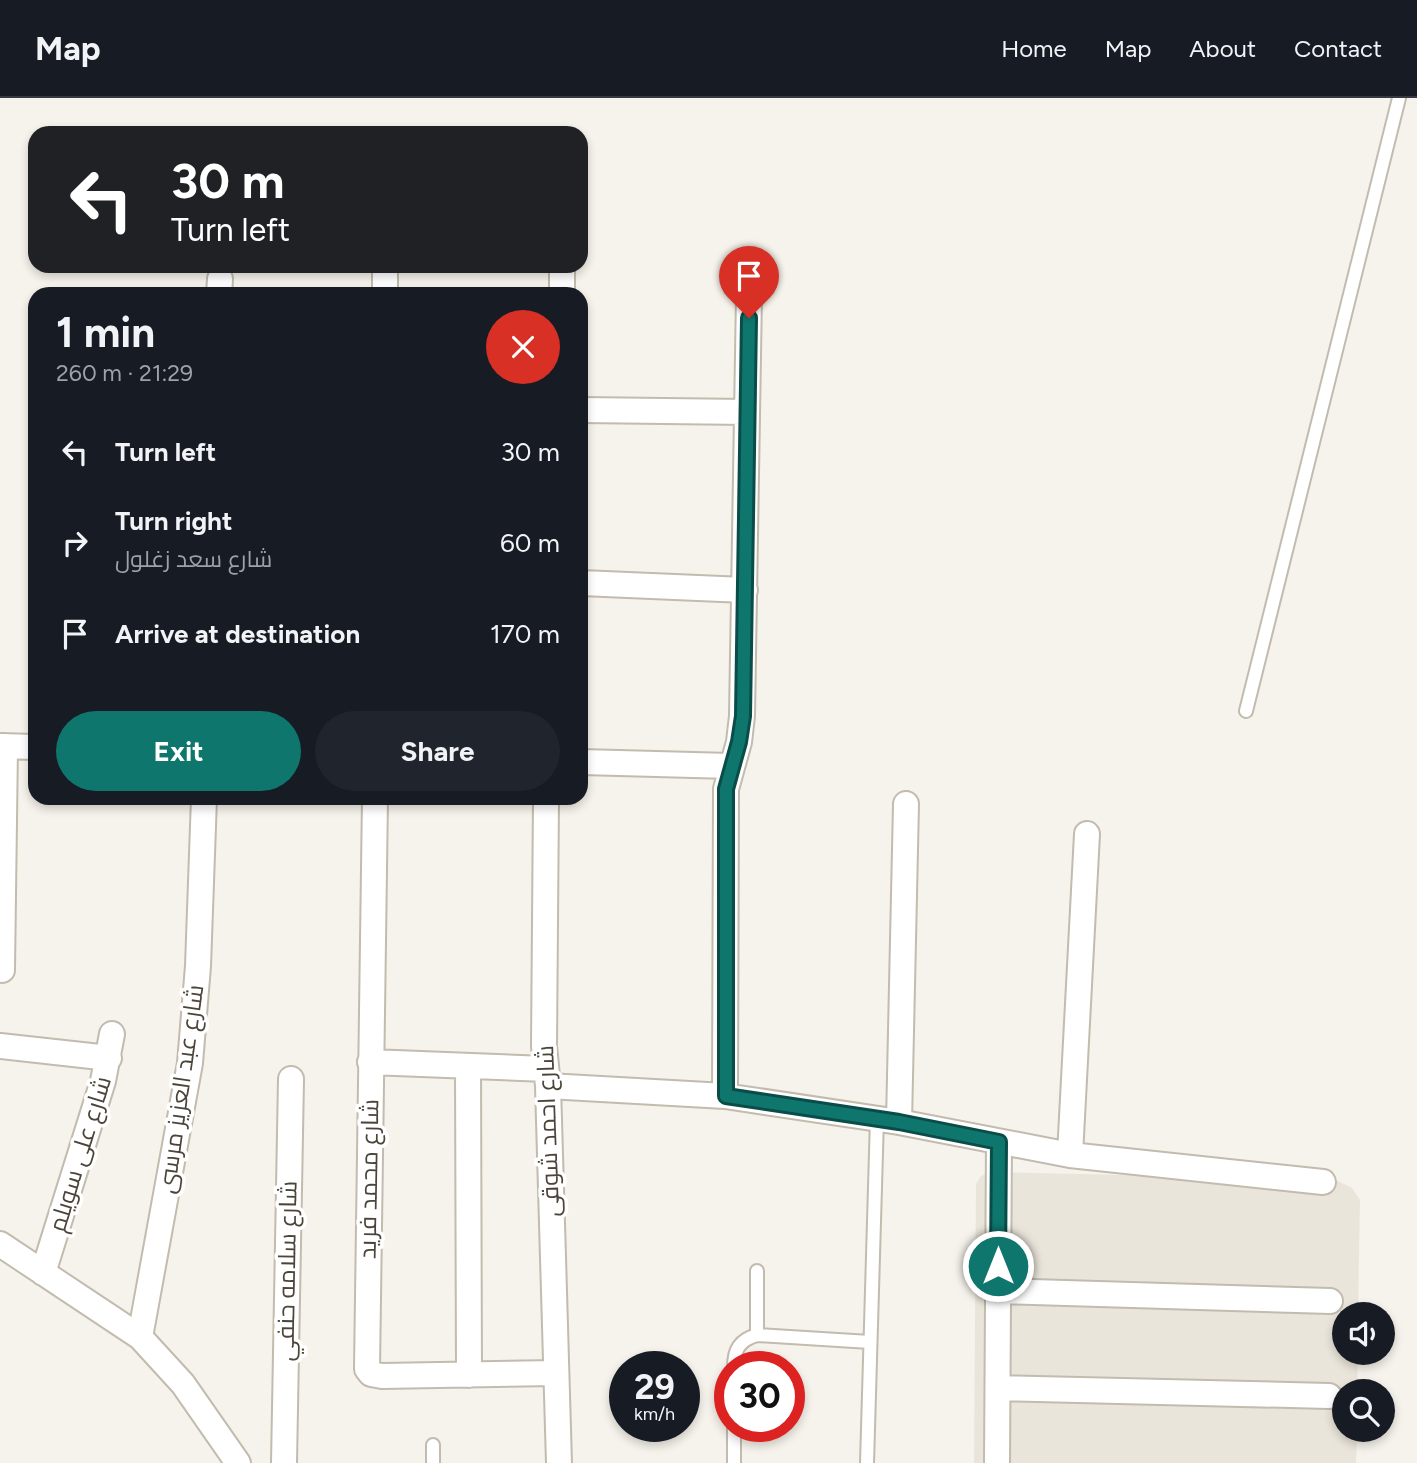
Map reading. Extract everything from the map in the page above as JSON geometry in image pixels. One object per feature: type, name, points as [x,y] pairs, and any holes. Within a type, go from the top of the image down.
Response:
[{"type":"street","points":[[726,1096],[726,789],[743,716],[749,295]]},
{"type":"street","points":[[588,410],[747,412]]},
{"type":"street","points":[[588,583],[745,590]]},
{"type":"street","points":[[2,970],[2,746],[28,747]]},
{"type":"street","points":[[588,762],[731,766]]},
{"type":"street","points":[[888,1120],[906,804]]},
{"type":"street","name":"شارع عبد العزيز مرسى","points":[[140,1337],[194,1030],[204,805]]},
{"type":"street","name":"شارع محمد فريد","points":[[375,805],[367,1369],[371,1374],[382,1376],[556,1373]]},
{"type":"street","name":"شارع احمد شوقى","points":[[546,805],[544,1046],[559,1463]]},
{"type":"street","points":[[1070,1155],[1087,834]]},
{"type":"street","name":"شارع على سويلم","points":[[0,1046],[110,1046],[43,1273]]},
{"type":"street","points":[[370,1062],[468,1066],[726,1096],[888,1120],[1070,1155],[1323,1181]]},
{"type":"street","points":[[468,1066],[469,1375]]},
{"type":"street","name":"شارع سلامه حنفي","points":[[284,1463],[291,1079]]},
{"type":"street","points":[[997,1463],[999,1142]]},
{"type":"street","points":[[0,1244],[140,1337],[183,1384],[238,1463]]},
{"type":"street","points":[[998,1291],[1329,1301]]},
{"type":"street","points":[[998,1388],[1329,1396]]},
{"type":"lane","points":[[1246,711],[1399,98]]},
{"type":"lane","points":[[867,1463],[870,1342],[888,1120]]},
{"type":"lane","points":[[757,1271],[757,1335]]},
{"type":"lane","points":[[735,1351],[748,1337],[757,1335],[870,1342]]},
{"type":"lane","points":[[734,1442],[734,1463]]},
{"type":"lane","points":[[433,1445],[433,1463]]},
{"type":"shaded area","points":[[990,1172],[1336,1180],[1352,1188],[1360,1200],[1358,1302],[1332,1302],[1332,1365],[1358,1365],[1357,1379],[1332,1379],[1332,1442],[1357,1442],[1356,1463],[974,1463],[976,1184],[981,1176]]},
{"type":"route","points":[[749,318],[743,716],[726,789],[726,1096],[817,1108],[999,1142],[998,1266]]}]
